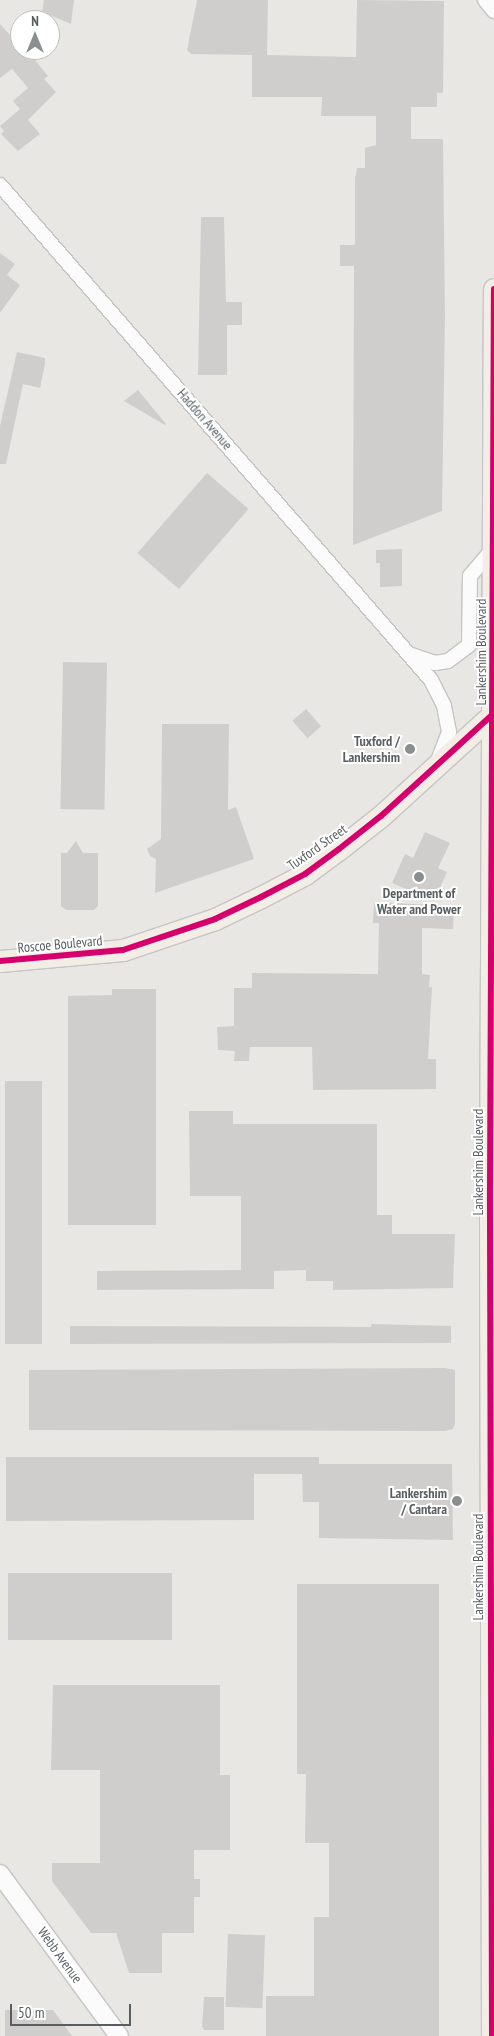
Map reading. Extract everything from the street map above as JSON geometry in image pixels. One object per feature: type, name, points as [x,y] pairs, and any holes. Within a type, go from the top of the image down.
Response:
[{"type":"main road","name":"Lankershim Boulevard","points":[[492,2036],[494,289]]},
{"type":"main road","name":"Tuxford Street","points":[[123,950],[215,919],[304,874],[381,816],[494,714]]},
{"type":"main road","name":"Roscoe Boulevard","points":[[0,961],[123,950]]},
{"type":"street","points":[[485,0],[494,11]]},
{"type":"street","name":"Haddon Avenue","points":[[0,186],[431,680],[446,715],[448,732],[435,768]]},
{"type":"street","name":"Haddon Avenue","points":[[410,654],[435,663],[453,658],[469,645],[470,576],[493,549]]},
{"type":"street","name":"Webb Avenue","points":[[0,1874],[119,2036]]},
{"type":"building","points":[[44,0],[74,0],[71,24],[60,19],[60,10],[42,10]]},
{"type":"building","points":[[197,0],[268,0],[267,55],[356,57],[357,0],[444,1],[443,93],[437,93],[437,107],[411,107],[411,139],[443,139],[445,317],[442,511],[353,545],[354,266],[340,266],[340,245],[355,245],[355,178],[357,168],[365,168],[365,148],[376,145],[376,116],[321,116],[322,97],[252,97],[252,55],[191,54],[187,50]]},
{"type":"building","points":[[0,24],[10,35],[10,60],[35,60],[48,76],[44,79],[56,92],[28,120],[40,134],[18,151],[1,134],[4,131],[0,126],[20,109],[13,101],[28,88],[12,69],[0,78]]},
{"type":"building","points":[[201,217],[224,217],[226,302],[242,302],[242,325],[227,325],[227,375],[198,375]]},
{"type":"building","points":[[0,253],[15,264],[7,275],[20,285],[0,313]]},
{"type":"building","points":[[17,352],[45,358],[45,364],[40,388],[23,384],[6,464],[0,464],[0,426]]},
{"type":"building","points":[[138,390],[166,424],[165,425],[124,401]]},
{"type":"building","points":[[207,473],[249,509],[179,589],[137,553]]},
{"type":"building","points":[[402,549],[402,586],[380,587],[380,563],[376,563],[376,550]]},
{"type":"building","points":[[63,662],[107,663],[104,810],[60,809]]},
{"type":"building","points":[[306,709],[321,726],[308,738],[292,721]]},
{"type":"building","points":[[162,724],[229,724],[228,810],[236,807],[254,859],[155,893],[156,859],[150,856],[147,849],[161,839]]},
{"type":"building","name":"Department of Water and Power","points":[[425,832],[450,843],[438,868],[447,872],[434,901],[392,883],[405,854],[413,858]]},
{"type":"building","points":[[76,841],[83,853],[98,853],[98,906],[94,910],[66,910],[61,906],[61,853],[67,853]]},
{"type":"building","points":[[374,902],[454,906],[453,929],[422,928],[422,974],[430,975],[429,987],[432,987],[428,1059],[436,1059],[436,1089],[313,1090],[312,1047],[250,1047],[249,1061],[234,1061],[235,1051],[218,1050],[217,1027],[234,1026],[234,988],[252,988],[252,973],[378,974],[379,923],[373,923]]},
{"type":"building","points":[[112,989],[156,989],[156,1225],[68,1225],[68,996],[112,995]]},
{"type":"building","points":[[5,1081],[42,1081],[42,1344],[5,1344]]},
{"type":"building","points":[[189,1111],[233,1111],[233,1124],[377,1124],[377,1215],[392,1215],[392,1234],[455,1234],[453,1288],[333,1290],[333,1281],[306,1281],[306,1270],[274,1271],[274,1289],[97,1290],[97,1271],[241,1270],[241,1196],[190,1196]]},
{"type":"building","points":[[372,1324],[451,1326],[451,1343],[70,1344],[70,1326],[371,1327]]},
{"type":"building","points":[[445,1368],[455,1370],[455,1424],[453,1429],[445,1431],[29,1430],[29,1370]]},
{"type":"building","points":[[6,1457],[319,1457],[319,1464],[452,1464],[453,1540],[319,1538],[319,1502],[303,1502],[302,1474],[254,1474],[254,1520],[6,1521]]},
{"type":"building","points":[[8,1573],[172,1573],[172,1640],[8,1640]]},
{"type":"building","points":[[297,1584],[439,1584],[439,2036],[266,2036],[266,1996],[314,1996],[314,1917],[329,1917],[329,1843],[305,1843],[306,1774],[297,1774]]},
{"type":"building","points":[[53,1685],[220,1685],[220,1775],[230,1775],[230,1850],[194,1850],[194,1879],[200,1879],[200,1897],[194,1897],[194,1933],[162,1933],[162,1973],[129,1973],[116,1933],[91,1933],[52,1881],[52,1863],[100,1863],[100,1770],[51,1770]]},
{"type":"building","points":[[228,1934],[265,1935],[262,2008],[225,2007]]},
{"type":"building","points":[[204,1997],[224,1997],[224,2030],[204,2030],[202,2026]]},
{"type":"building","points":[[5,2010],[53,2010],[72,2036],[5,2036]]},
{"type":"cycle path","points":[[492,2036],[490,1188],[494,289]]},
{"type":"cycle path","points":[[0,961],[123,950],[215,919],[261,897],[305,874],[381,816],[494,713]]},
{"type":"place","name":"Tuxford / Lankershim","points":[[410,749]]},
{"type":"place","name":"Department of Water and Power","points":[[419,877]]},
{"type":"place","name":"Lankershim / Cantara","points":[[457,1501]]}]
